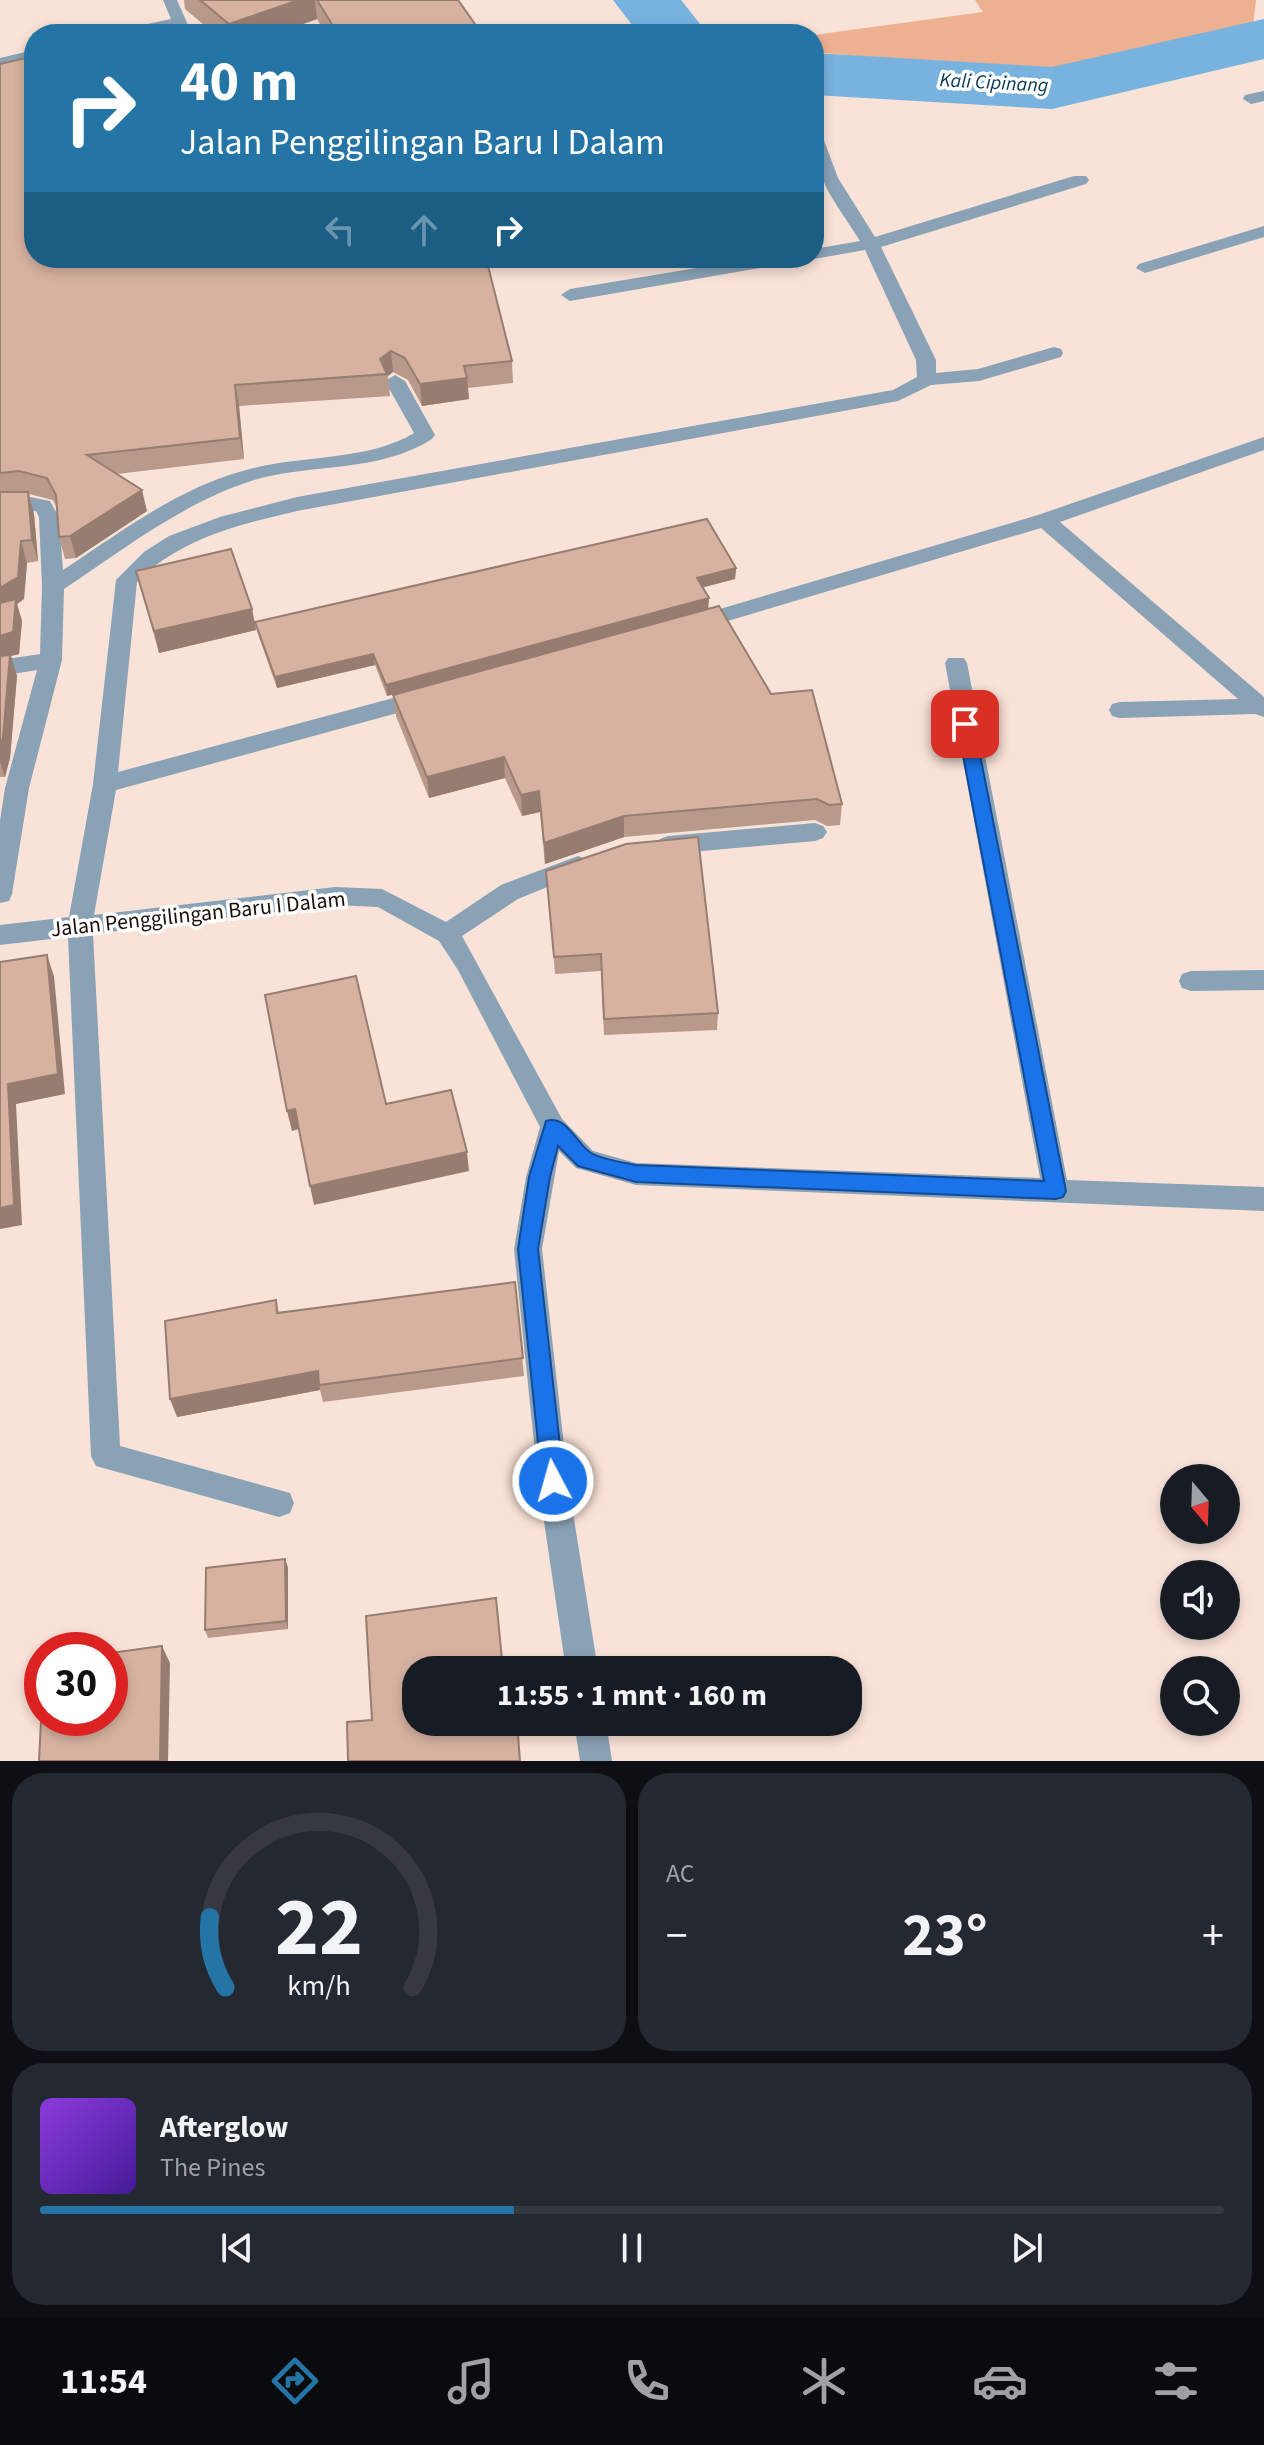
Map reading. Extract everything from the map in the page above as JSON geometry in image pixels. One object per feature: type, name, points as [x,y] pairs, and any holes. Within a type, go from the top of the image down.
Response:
[{"type":"street","points":[[824,252],[871,244],[1080,180]]},
{"type":"street","points":[[824,182],[871,244],[926,360],[927,380]]},
{"type":"street","points":[[1145,268],[1264,231]]},
{"type":"street","points":[[570,295],[730,268]]},
{"type":"street","points":[[279,1503],[106,1456],[80,926],[105,784],[127,580],[157,552],[204,528],[297,504],[898,395],[927,380],[979,375],[1054,353]]},
{"type":"street","points":[[53,586],[189,500],[228,482],[280,468],[388,451],[417,441],[425,435],[395,381]]},
{"type":"street","points":[[670,630],[1045,520],[1264,443]]},
{"type":"street","points":[[0,505],[25,503],[43,506],[49,517],[53,586],[51,660],[17,788],[0,894]]},
{"type":"street","points":[[1045,520],[1262,708]]},
{"type":"street","points":[[0,668],[51,660]]},
{"type":"street","points":[[956,663],[1056,1191]]},
{"type":"street","points":[[105,784],[441,693]]},
{"type":"street","points":[[1120,710],[1262,708]]},
{"type":"street","points":[[640,848],[815,832]]},
{"type":"street","points":[[448,934],[481,906],[509,889],[595,859]]},
{"type":"street","name":"Jalan Penggilingan Baru I Dalam","points":[[0,935],[335,896],[382,898],[448,934],[467,963],[553,1127],[585,1160],[636,1174],[1264,1199]]},
{"type":"street","points":[[1191,981],[1264,980]]},
{"type":"street","points":[[553,1127],[539,1177],[528,1249],[553,1481],[580,1656]]},
{"type":"street","points":[[592,1736],[596,1761]]},
{"type":"lane","points":[[172,0],[182,24]]},
{"type":"lane","points":[[0,62],[24,56]]},
{"type":"shaded area","points":[[975,0],[1256,0],[1253,26],[1033,72],[824,53],[824,34],[983,12]]},
{"type":"building","points":[[200,0],[299,0],[229,24]]},
{"type":"building","points":[[317,0],[458,0],[475,24],[332,24]]},
{"type":"building","points":[[24,58],[24,268],[489,268],[512,361],[464,366],[467,378],[420,384],[405,358],[391,351],[380,359],[387,374],[235,385],[240,438],[87,455],[142,490],[70,536],[59,537],[56,495],[47,478],[19,471],[0,473],[0,64]]},
{"type":"building","points":[[0,492],[28,492],[32,540],[21,541],[18,577],[0,588]]},
{"type":"building","points":[[707,519],[736,568],[697,578],[709,598],[386,685],[373,654],[275,677],[255,622]]},
{"type":"building","points":[[231,549],[252,609],[154,631],[136,571]]},
{"type":"building","points":[[16,599],[13,632],[0,636],[0,603]]},
{"type":"building","points":[[719,606],[771,694],[812,690],[842,804],[829,805],[817,799],[624,816],[544,843],[539,791],[521,795],[504,757],[427,777],[393,695]]},
{"type":"building","points":[[10,655],[3,737],[0,747],[0,656]]},
{"type":"building","points":[[698,837],[718,1013],[604,1019],[601,954],[554,957],[546,871],[626,844]]},
{"type":"building","points":[[47,955],[58,1074],[8,1084],[14,1205],[0,1208],[0,962]]},
{"type":"building","points":[[356,976],[386,1104],[451,1090],[467,1152],[310,1186],[295,1109],[287,1111],[265,995]]},
{"type":"building","points":[[515,1282],[523,1358],[319,1385],[318,1371],[170,1399],[165,1321],[276,1300],[277,1313]]},
{"type":"building","points":[[285,1559],[286,1621],[205,1630],[206,1568]]},
{"type":"building","points":[[496,1598],[502,1656],[402,1656],[402,1736],[518,1736],[520,1761],[348,1761],[347,1722],[372,1720],[366,1616]]},
{"type":"building","points":[[162,1646],[160,1761],[39,1761],[40,1736],[128,1736],[128,1651]]},
{"type":"waterway","name":"Kali Cipinang","points":[[646,0],[666,24]]},
{"type":"waterway","name":"Kali Cipinang","points":[[824,75],[1052,88],[1264,39]]},
{"type":"route","points":[[553,1481],[528,1249],[539,1177],[553,1127],[585,1160],[636,1174],[1056,1191],[965,724]]}]
